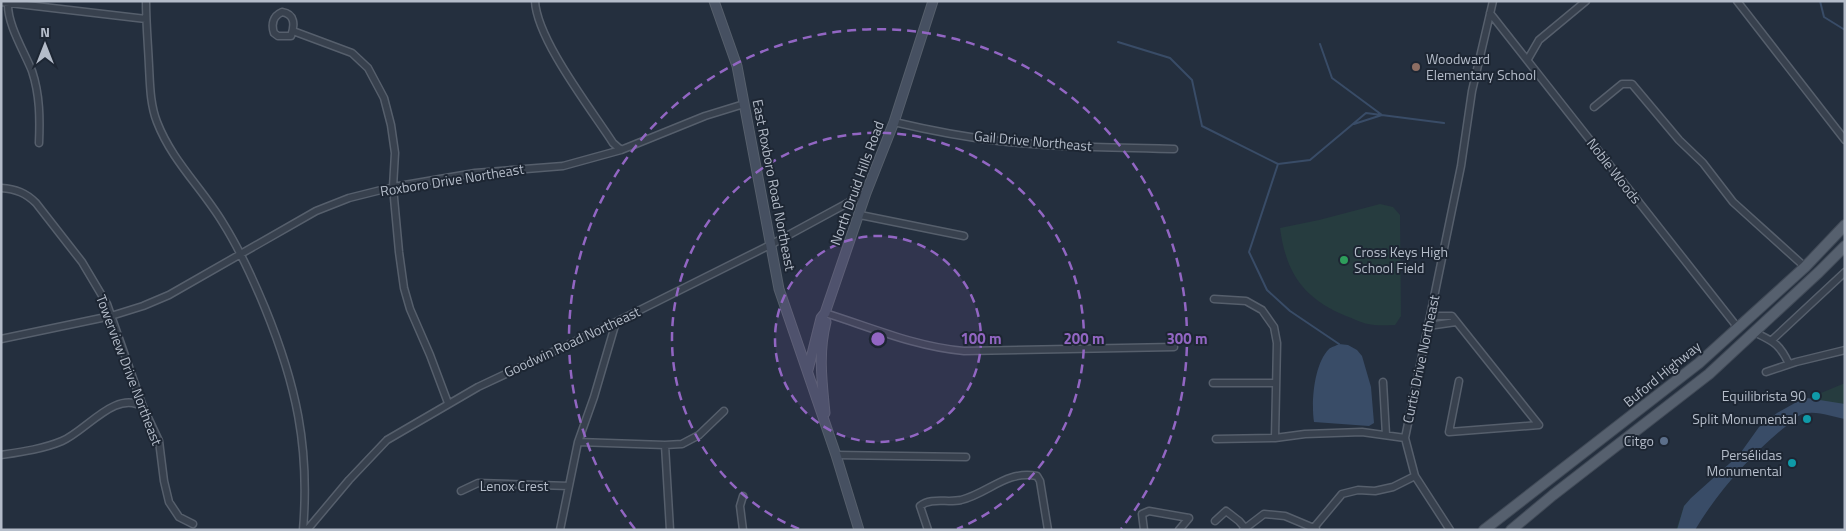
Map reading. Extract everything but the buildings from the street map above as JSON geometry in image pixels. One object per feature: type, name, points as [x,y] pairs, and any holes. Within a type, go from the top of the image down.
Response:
[{"type":"main road","name":"East Roxboro Road Northeast","points":[[714,1],[737,66],[779,289],[828,431]]},
{"type":"main road","name":"North Druid Hills Road","points":[[808,373],[821,318],[825,312],[866,193],[894,122],[932,1]]},
{"type":"main road","name":"Buford Highway","points":[[1484,530],[1692,370],[1805,267],[1845,225]]},
{"type":"main road","name":"Buford Highway","points":[[1511,530],[1559,489],[1709,374],[1845,246]]},
{"type":"main road","points":[[825,312],[827,320],[823,336],[820,369],[828,431],[859,530]]},
{"type":"street","points":[[146,1],[151,95],[157,122],[178,162],[218,216],[240,255],[278,340],[294,392],[305,469],[306,497],[303,530]]},
{"type":"street","points":[[535,1],[542,29],[613,143],[621,150]]},
{"type":"street","name":"Curtis Drive Northeast","points":[[1450,530],[1415,476],[1405,438],[1461,166],[1472,91],[1493,1]]},
{"type":"street","points":[[1528,59],[1539,40],[1586,1]]},
{"type":"street","points":[[1737,1],[1845,140]]},
{"type":"street","points":[[39,143],[39,109],[36,86],[32,71],[8,16],[4,2],[146,19]]},
{"type":"street","name":"Noble Woods","points":[[1490,13],[1738,328]]},
{"type":"street","points":[[293,30],[352,53],[368,68],[384,98],[391,125],[395,153],[393,186],[404,288],[410,309],[448,404]]},
{"type":"street","points":[[1594,107],[1622,84],[1632,84],[1679,140],[1703,162],[1732,202],[1805,267]]},
{"type":"street","name":"Roxboro Drive Northeast","points":[[1,339],[112,316],[168,295],[316,211],[349,198],[393,186],[475,173],[563,166],[621,150],[705,116],[744,104]]},
{"type":"street","name":"Gail Drive Northeast","points":[[894,122],[998,141],[1052,145],[1174,149]]},
{"type":"street","name":"Towerview Drive Northeast","points":[[1,188],[20,191],[30,196],[82,262],[107,304],[143,407],[159,441],[164,481],[169,502],[179,517],[193,524]]},
{"type":"street","name":"Goodwin Road Northeast","points":[[307,530],[349,480],[387,440],[478,386],[616,322],[772,244],[866,193]]},
{"type":"street","points":[[860,214],[964,236]]},
{"type":"street","points":[[1772,340],[1845,272]]},
{"type":"street","points":[[1214,299],[1246,302],[1262,310],[1274,327],[1277,343],[1276,438]]},
{"type":"street","points":[[825,312],[924,345],[946,350],[1174,347]]},
{"type":"street","points":[[1430,316],[1454,319],[1539,425],[1449,432],[1459,381]]},
{"type":"street","points":[[1428,326],[1454,319]]},
{"type":"street","points":[[560,530],[578,442],[594,397],[616,322]]},
{"type":"street","points":[[1754,332],[1772,340],[1783,351],[1789,364]]},
{"type":"street","points":[[1766,372],[1789,364],[1845,350]]},
{"type":"street","points":[[1383,382],[1386,435]]},
{"type":"street","points":[[1213,383],[1276,383]]},
{"type":"street","points":[[1,455],[62,441],[76,434],[97,416],[116,405],[133,402],[143,407]]},
{"type":"street","points":[[578,442],[682,444],[699,435],[724,411]]},
{"type":"street","points":[[1216,439],[1276,438],[1305,434],[1352,433],[1405,438]]},
{"type":"street","points":[[665,445],[670,530]]},
{"type":"street","points":[[836,454],[966,457]]},
{"type":"street","points":[[928,530],[920,506],[926,502],[962,500],[1005,478],[1030,474],[1037,476],[1040,481],[1048,530]]},
{"type":"street","points":[[1215,522],[1226,511],[1239,521],[1244,529],[1264,514],[1285,516],[1315,529],[1342,494],[1358,490],[1375,491],[1393,487],[1415,476]]},
{"type":"street","name":"Lenox Crest","points":[[461,491],[478,483],[569,486]]},
{"type":"street","points":[[743,496],[740,506],[743,530]]},
{"type":"street","points":[[1144,530],[1142,514],[1149,511],[1189,518],[1179,530]]},
{"type":"green space","name":"Cross Keys High School Field","points":[[1380,204],[1393,207],[1400,215],[1401,316],[1395,325],[1363,323],[1318,301],[1299,282],[1292,271],[1280,228]]},
{"type":"green space","points":[[1845,383],[1845,410],[1792,412],[1686,530],[1676,530],[1684,506],[1739,455],[1769,419]]},
{"type":"water","points":[[1339,344],[1348,345],[1357,350],[1362,356],[1371,387],[1374,423],[1369,426],[1314,422],[1313,394],[1317,373],[1329,349]]},
{"type":"water","points":[[1807,398],[1845,404],[1845,419],[1813,413],[1798,416],[1738,472],[1704,515],[1695,530],[1677,530],[1684,506],[1739,455],[1759,427],[1777,413]]},
{"type":"waterway","points":[[1820,1],[1824,17],[1845,30]]},
{"type":"waterway","points":[[1118,42],[1170,58],[1192,80],[1202,126],[1278,164]]},
{"type":"waterway","points":[[1320,44],[1332,78],[1382,115],[1354,124]]},
{"type":"waterway","points":[[1339,344],[1290,311],[1267,290],[1249,252],[1278,164],[1310,160],[1366,113],[1444,123]]},
{"type":"place","name":"Woodward Elementary School","points":[[1416,67]]},
{"type":"place","name":"Cross Keys High School Field","points":[[1344,260]]},
{"type":"place","name":"Equilibrista 90","points":[[1816,396]]},
{"type":"place","name":"Split Monumental","points":[[1807,419]]},
{"type":"place","name":"Citgo","points":[[1664,441]]},
{"type":"place","name":"Persélidas Monumental","points":[[1792,463]]}]
